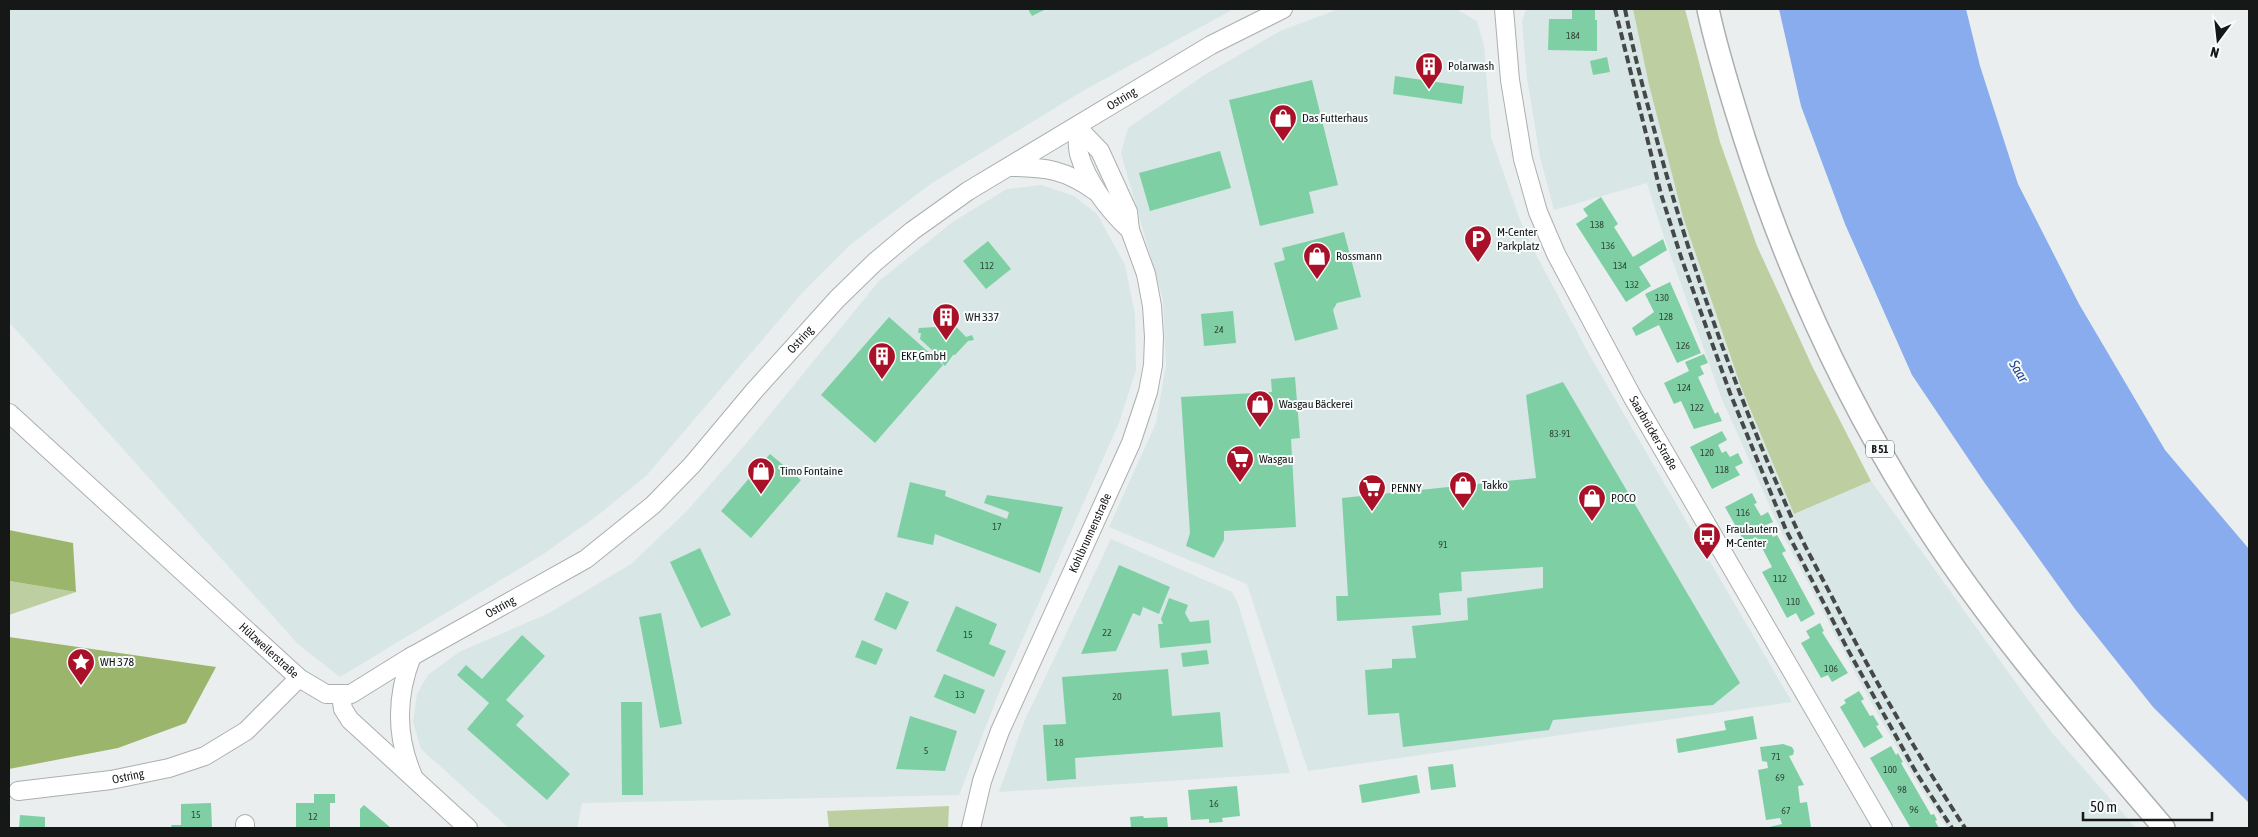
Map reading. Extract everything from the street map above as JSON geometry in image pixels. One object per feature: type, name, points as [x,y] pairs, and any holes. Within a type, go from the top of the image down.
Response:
[{"type":"main road","name":"B 51","points":[[1708,9],[1723,71],[1772,222],[1820,335],[1888,464],[1923,521],[1963,580],[2020,656],[2164,828]]},
{"type":"street","name":"Ostring","points":[[341,695],[351,694],[412,656],[586,559],[620,534],[654,505],[692,465],[807,331],[875,262],[960,197],[1211,45],[1283,9]]},
{"type":"street","name":"Saarbrücker Straße","points":[[1504,9],[1510,80],[1523,159],[1538,212],[1556,254],[1633,398],[1882,828]]},
{"type":"street","name":"Kohlbrunnenstraße","points":[[1077,127],[1079,153],[1084,167],[1117,218],[1130,230]]},
{"type":"street","name":"Kohlbrunnenstraße","points":[[970,828],[982,781],[1000,731],[1127,452],[1148,392],[1153,365],[1152,306],[1146,274],[1130,230],[1128,212],[1100,152],[1077,127]]},
{"type":"street","name":"Kohlbrunnenstraße","points":[[1009,167],[1039,167],[1059,171],[1080,181],[1102,196]]},
{"type":"street","name":"Hülzweilerstraße","points":[[9,413],[299,678],[326,694],[341,695]]},
{"type":"street","points":[[412,656],[401,701],[400,731],[405,755],[416,781]]},
{"type":"street","name":"Ostring","points":[[18,791],[111,780],[169,768],[205,756],[246,731],[299,678]]},
{"type":"street","points":[[341,695],[342,709],[350,720],[468,828]]},
{"type":"shaded area","points":[[9,9],[1234,9],[1086,89],[932,183],[851,244],[803,292],[646,476],[598,515],[542,555],[340,677],[298,644],[9,322]]},
{"type":"shaded area","points":[[1456,9],[1477,21],[1484,46],[1491,137],[1520,220],[1533,249],[1590,356],[1792,702],[1308,771],[1247,584],[1109,527],[1156,423],[1166,365],[1163,300],[1121,153],[1128,128],[1203,76],[1280,31],[1336,10]]},
{"type":"shaded area","points":[[1526,9],[1633,9],[1649,85],[1683,217],[1741,387],[1794,514],[1871,481],[2052,733],[2136,828],[1947,828],[1913,776],[1861,684],[1781,531],[1721,397],[1647,183],[1554,210],[1540,157],[1527,78],[1522,22]]},
{"type":"shaded area","points":[[1041,185],[1074,196],[1097,214],[1125,265],[1135,315],[1136,370],[1119,423],[1000,690],[959,795],[582,803],[577,828],[509,828],[421,749],[413,722],[417,694],[428,675],[459,652],[549,613],[631,564],[687,511],[745,445],[879,281],[954,221],[1007,189]]},
{"type":"shaded area","points":[[1111,539],[1232,592],[1238,604],[1290,773],[999,792],[1024,722]]},
{"type":"green space","points":[[1633,9],[1685,9],[1720,142],[1757,246],[1813,368],[1871,481],[1794,514],[1741,387],[1683,217],[1649,85]]},
{"type":"green space","points":[[9,530],[73,543],[76,592],[9,581]]},
{"type":"green space","points":[[9,581],[76,592],[9,615]]},
{"type":"green space","points":[[9,637],[216,667],[186,723],[118,748],[9,769]]},
{"type":"green space","points":[[949,806],[948,828],[829,828],[827,811]]},
{"type":"water","name":"Saar","points":[[1779,9],[1966,9],[1980,66],[2018,184],[2079,304],[2165,450],[2249,549],[2249,803],[2153,707],[2075,609],[1984,482],[1912,375],[1845,224],[1801,106]]},
{"type":"building","points":[[1028,9],[1046,9],[1032,16]]},
{"type":"building","points":[[1572,9],[1595,9],[1597,51],[1548,50],[1549,19],[1572,19]]},
{"type":"building","points":[[1607,57],[1610,72],[1593,75],[1590,61]]},
{"type":"building","name":"Polarwash","points":[[1395,76],[1464,86],[1462,104],[1393,94]]},
{"type":"building","name":"Das Futterhaus","points":[[1312,80],[1338,185],[1309,192],[1314,213],[1260,226],[1229,100]]},
{"type":"building","points":[[1220,151],[1231,188],[1150,211],[1139,173]]},
{"type":"building","points":[[1601,197],[1618,224],[1614,227],[1633,257],[1663,239],[1667,250],[1639,267],[1651,286],[1626,302],[1576,224],[1588,216],[1583,209]]},
{"type":"building","name":"Rossmann","points":[[1344,232],[1361,297],[1337,303],[1333,310],[1338,329],[1295,341],[1274,263],[1285,260],[1282,248]]},
{"type":"building","points":[[988,241],[1011,269],[986,289],[963,261]]},
{"type":"building","points":[[1670,282],[1701,353],[1677,363],[1659,325],[1636,336],[1632,328],[1654,312],[1645,294]]},
{"type":"building","points":[[1233,311],[1236,343],[1204,346],[1201,314]]},
{"type":"building","name":"WH 337","points":[[946,316],[966,337],[972,335],[974,340],[968,341],[953,355],[945,366],[942,363],[944,361],[920,339],[921,333],[918,333],[919,328],[936,327]]},
{"type":"building","name":"EKF GmbH","points":[[889,317],[943,365],[875,443],[821,395]]},
{"type":"building","points":[[1704,354],[1708,363],[1700,366],[1704,374],[1698,377],[1715,414],[1718,412],[1722,421],[1694,429],[1681,401],[1674,404],[1664,383],[1689,371],[1685,362]]},
{"type":"building","name":"Wasgau","points":[[1295,377],[1300,438],[1291,439],[1296,527],[1224,531],[1224,540],[1214,558],[1186,546],[1190,533],[1181,397],[1272,392],[1271,379]]},
{"type":"building","name":"POCO","points":[[1563,382],[1740,683],[1713,705],[1553,720],[1549,730],[1403,747],[1399,713],[1368,715],[1365,670],[1392,668],[1392,659],[1416,658],[1412,626],[1468,620],[1467,598],[1543,588],[1543,567],[1461,572],[1462,591],[1439,593],[1441,615],[1337,621],[1336,596],[1348,596],[1342,498],[1536,478],[1526,395]]},
{"type":"building","points":[[1722,431],[1727,440],[1718,445],[1722,453],[1726,451],[1730,457],[1738,453],[1743,463],[1735,467],[1740,475],[1712,489],[1690,447]]},
{"type":"building","name":"Timo Fontaine","points":[[770,454],[801,480],[751,538],[721,511]]},
{"type":"building","points":[[910,482],[946,491],[945,496],[1007,519],[1009,512],[984,503],[987,495],[1063,507],[1040,573],[935,534],[933,545],[897,537]]},
{"type":"building","points":[[1752,493],[1757,503],[1754,504],[1761,516],[1768,512],[1773,522],[1766,525],[1773,537],[1777,535],[1786,551],[1782,553],[1815,614],[1801,622],[1796,613],[1787,618],[1762,572],[1772,567],[1760,544],[1749,550],[1725,507]]},
{"type":"building","points":[[700,548],[731,615],[701,628],[670,562]]},
{"type":"building","points":[[1119,565],[1170,587],[1159,614],[1143,607],[1140,616],[1133,613],[1116,651],[1081,654]]},
{"type":"building","points":[[886,592],[909,602],[896,630],[874,620]]},
{"type":"building","points":[[1169,598],[1188,605],[1185,613],[1190,622],[1209,620],[1211,643],[1160,648],[1158,624],[1163,624],[1161,619]]},
{"type":"building","points":[[956,606],[997,624],[989,644],[1006,651],[994,677],[936,651]]},
{"type":"building","points":[[661,613],[682,724],[660,728],[639,617]]},
{"type":"building","points":[[1820,623],[1824,631],[1822,632],[1848,673],[1832,682],[1828,675],[1821,678],[1801,643],[1810,638],[1806,631]]},
{"type":"building","points":[[522,635],[545,656],[506,700],[524,716],[516,725],[570,774],[547,800],[467,729],[489,703],[457,675],[466,665],[482,679]]},
{"type":"building","points":[[862,640],[883,649],[876,665],[855,657]]},
{"type":"building","points":[[1207,650],[1209,664],[1183,667],[1181,653]]},
{"type":"building","points":[[1168,669],[1172,716],[1220,712],[1223,747],[1075,758],[1076,779],[1047,781],[1043,725],[1066,724],[1062,677]]},
{"type":"building","points":[[944,674],[985,690],[975,714],[934,697]]},
{"type":"building","points":[[1859,691],[1864,699],[1861,701],[1870,716],[1873,715],[1879,725],[1876,726],[1883,737],[1864,748],[1840,707],[1846,703],[1844,700]]},
{"type":"building","points":[[621,702],[642,702],[643,795],[622,795]]},
{"type":"building","points":[[910,716],[957,731],[945,771],[896,769]]},
{"type":"building","points":[[1753,716],[1757,739],[1678,753],[1676,739],[1726,730],[1724,721]]},
{"type":"building","points":[[1783,744],[1792,747],[1794,751],[1793,755],[1789,756],[1804,785],[1798,786],[1800,803],[1807,802],[1811,827],[1765,828],[1782,824],[1780,818],[1766,820],[1758,770],[1768,768],[1767,762],[1762,761],[1760,747]]},
{"type":"building","points":[[1891,746],[1896,755],[1898,753],[1903,762],[1901,763],[1931,815],[1934,814],[1939,828],[1910,827],[1870,758]]},
{"type":"building","points":[[1453,764],[1456,787],[1431,790],[1428,767]]},
{"type":"building","points":[[1417,775],[1420,793],[1362,803],[1359,785]]},
{"type":"building","points":[[1237,786],[1240,816],[1222,818],[1223,822],[1209,823],[1209,819],[1191,820],[1188,790]]},
{"type":"building","points":[[314,794],[335,794],[335,803],[330,803],[330,828],[296,828],[296,803],[314,803]]},
{"type":"building","points":[[211,803],[212,828],[172,828],[171,825],[181,825],[181,804]]},
{"type":"building","points":[[364,805],[391,828],[360,828],[360,809]]},
{"type":"building","points":[[20,815],[45,817],[45,828],[19,828]]},
{"type":"building","points":[[1143,816],[1144,818],[1167,817],[1168,828],[1131,828],[1130,817]]},
{"type":"railway","points":[[1615,9],[1661,194],[1681,257],[1730,393],[1786,530],[1848,650],[1917,774],[1952,828]]},
{"type":"railway","points":[[1625,9],[1659,148],[1687,244],[1719,338],[1774,477],[1803,542],[1864,658],[1913,744],[1965,828]]},
{"type":"place","name":"Polarwash","points":[[1429,90]]},
{"type":"place","name":"Das Futterhaus","points":[[1283,142]]},
{"type":"place","name":"M-Center Parkplatz","points":[[1478,263]]},
{"type":"place","name":"Rossmann","points":[[1317,280]]},
{"type":"place","name":"WH 337","points":[[946,341]]},
{"type":"place","name":"EKF GmbH","points":[[882,380]]},
{"type":"place","name":"Wasgau Bäckerei","points":[[1260,428]]},
{"type":"place","name":"Wasgau","points":[[1240,483]]},
{"type":"place","name":"Timo Fontaine","points":[[761,495]]},
{"type":"place","name":"Takko","points":[[1463,509]]},
{"type":"place","name":"PENNY","points":[[1372,512]]},
{"type":"place","name":"POCO","points":[[1592,522]]},
{"type":"place","name":"Fraulautern M-Center","points":[[1707,560]]},
{"type":"place","name":"WH 378","points":[[81,686]]}]
